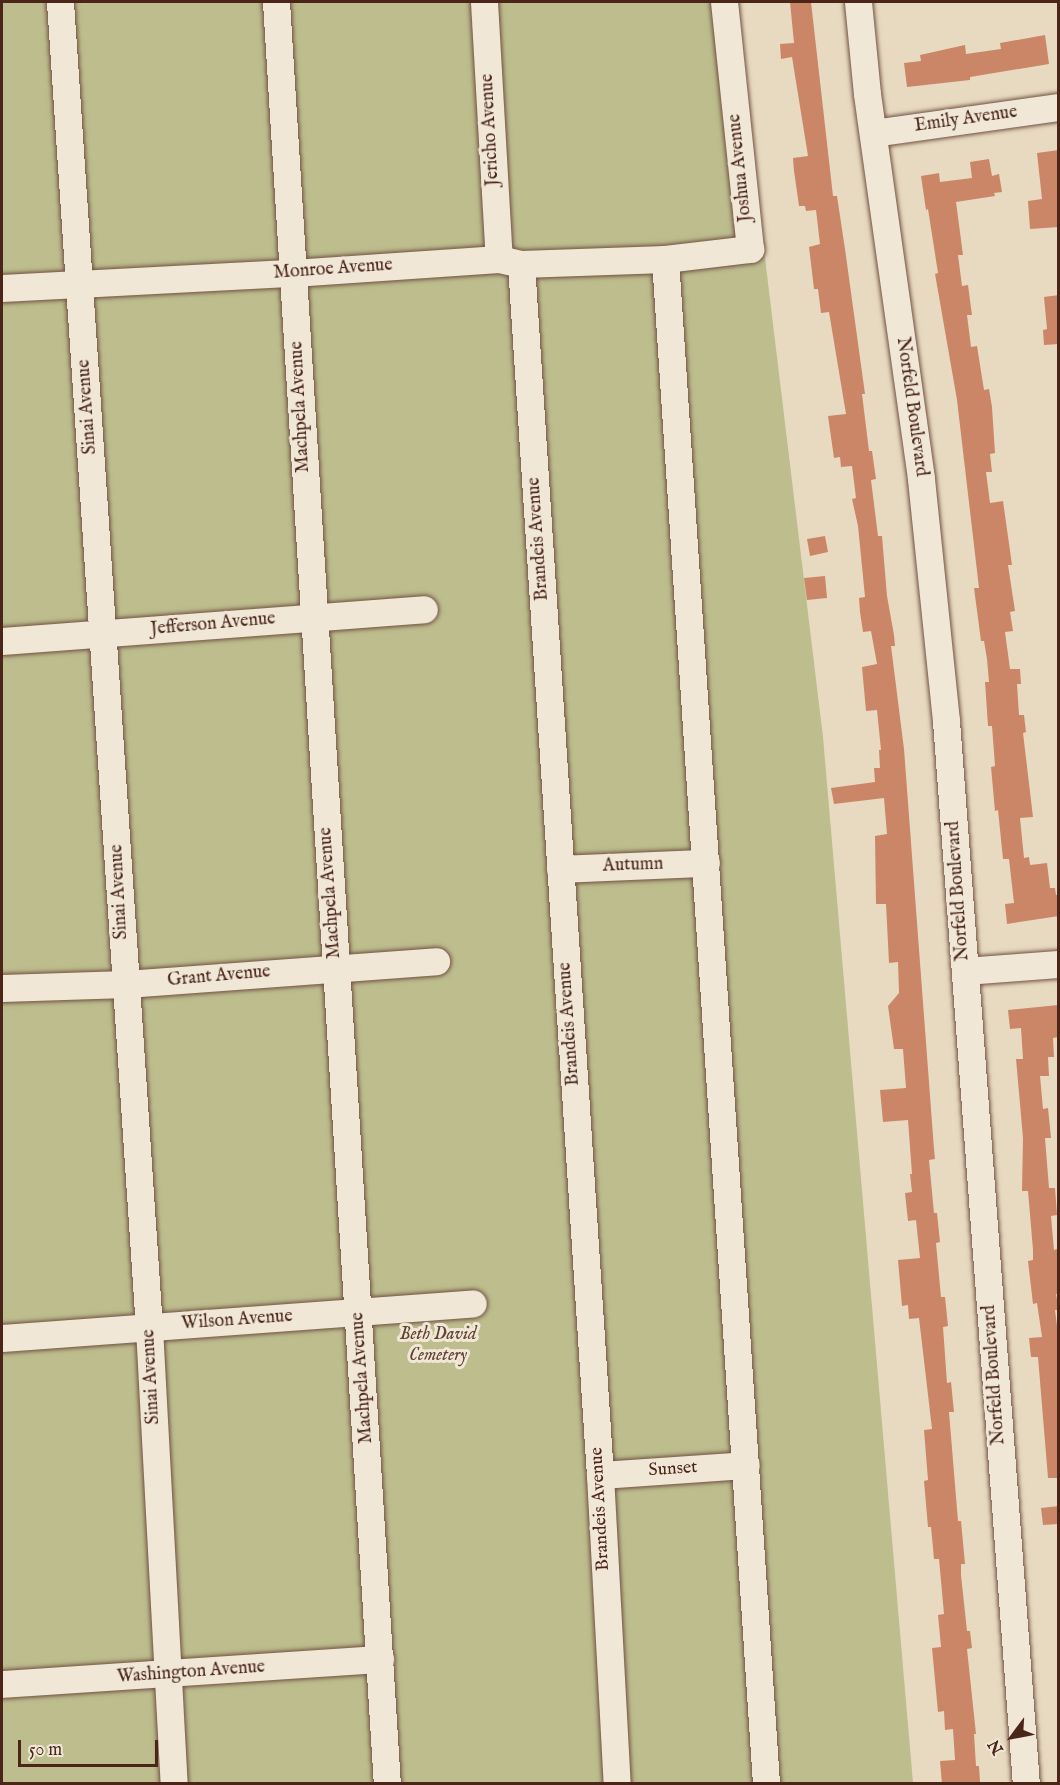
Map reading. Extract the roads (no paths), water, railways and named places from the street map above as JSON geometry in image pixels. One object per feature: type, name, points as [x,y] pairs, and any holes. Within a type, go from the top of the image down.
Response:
[{"type":"street","name":"Sinai Avenue","points":[[60,2],[149,1328],[174,1784]]},
{"type":"street","name":"Machpela Avenue","points":[[276,2],[387,1784]]},
{"type":"street","name":"Jericho Avenue","points":[[484,2],[510,261]]},
{"type":"street","name":"Joshua Avenue","points":[[665,259],[750,249],[724,2]]},
{"type":"street","name":"Norfeld Boulevard","points":[[858,2],[873,133],[921,479],[946,721],[1026,1784]]},
{"type":"street","name":"Emily Avenue","points":[[873,133],[1059,107]]},
{"type":"street","name":"Monroe Avenue","points":[[2,288],[510,261],[665,259]]},
{"type":"street","points":[[665,259],[766,1784]]},
{"type":"street","name":"Brandeis Avenue","points":[[510,261],[560,869],[600,1475],[617,1784]]},
{"type":"street","name":"Jefferson Avenue","points":[[2,641],[424,609]]},
{"type":"street","name":"Autumn","points":[[560,869],[706,862]]},
{"type":"street","name":"Grant Avenue","points":[[2,988],[126,984],[436,961]]},
{"type":"street","points":[[965,971],[1059,964]]},
{"type":"street","name":"Wilson Avenue","points":[[2,1338],[473,1303]]},
{"type":"street","name":"Sunset","points":[[600,1475],[746,1465]]},
{"type":"street","name":"Washington Avenue","points":[[2,1684],[168,1675],[380,1659]]},
{"type":"park label","name":"Beth David Cemetery","points":[[438,1346]]}]
